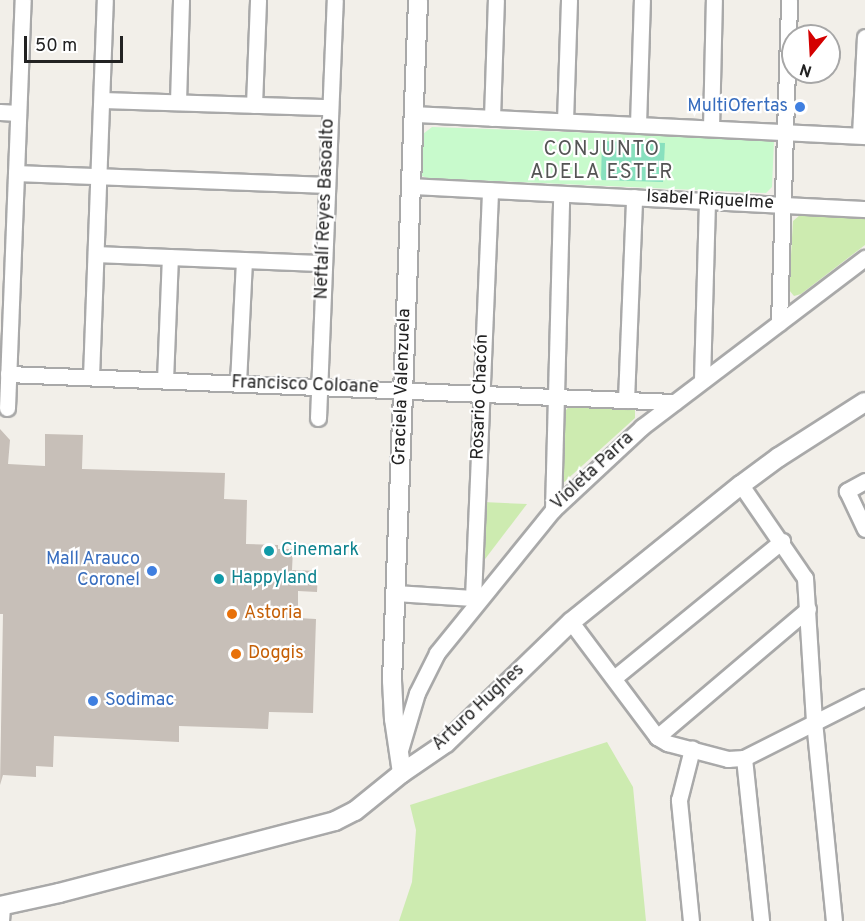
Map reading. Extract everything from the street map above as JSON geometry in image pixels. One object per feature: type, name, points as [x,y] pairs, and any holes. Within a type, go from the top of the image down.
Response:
[{"type":"street","points":[[7,408],[23,0]]},
{"type":"street","points":[[91,377],[105,0]]},
{"type":"street","points":[[178,102],[181,0]]},
{"type":"street","points":[[254,105],[258,0]]},
{"type":"street","name":"Neftalí Reyes Basoalto","points":[[318,418],[335,0]]},
{"type":"street","name":"Graciela Valenzuela","points":[[402,773],[392,700],[418,0]]},
{"type":"street","points":[[492,117],[496,0]]},
{"type":"street","points":[[565,121],[569,0]]},
{"type":"street","points":[[638,125],[642,0]]},
{"type":"street","points":[[711,128],[714,0]]},
{"type":"street","points":[[779,323],[789,0]]},
{"type":"street","points":[[414,114],[863,135],[865,37]]},
{"type":"street","points":[[102,100],[330,107]]},
{"type":"street","points":[[0,112],[18,112]]},
{"type":"street","points":[[16,173],[327,185]]},
{"type":"street","name":"Isabel Riquelme","points":[[411,186],[865,209]]},
{"type":"street","name":"Rosario Chacón","points":[[475,599],[490,190]]},
{"type":"street","points":[[553,510],[561,194]]},
{"type":"street","points":[[626,400],[634,197]]},
{"type":"street","points":[[702,380],[707,201]]},
{"type":"street","points":[[96,254],[324,263]]},
{"type":"street","points":[[165,380],[170,257]]},
{"type":"street","name":"Violeta Parra","points":[[399,753],[417,693],[429,668],[475,599],[553,510],[619,446],[702,380],[865,258]]},
{"type":"street","points":[[238,383],[244,260]]},
{"type":"street","name":"Francisco Coloane","points":[[8,374],[674,402]]},
{"type":"street","name":"Arturo Hughes","points":[[1,911],[59,893],[335,821],[355,811],[402,773],[446,742],[571,622],[741,485],[779,457],[865,402]]},
{"type":"street","points":[[865,481],[847,491],[865,529]]},
{"type":"street","points":[[741,485],[804,573],[814,721],[834,921]]},
{"type":"street","points":[[614,678],[782,542]]},
{"type":"street","points":[[395,593],[475,599]]},
{"type":"street","points":[[657,736],[808,609]]},
{"type":"street","points":[[571,622],[657,736],[667,742],[728,759],[744,758],[865,697]]},
{"type":"street","points":[[691,921],[679,800],[692,749]]},
{"type":"street","points":[[744,758],[761,921]]},
{"type":"green space","points":[[432,127],[705,137],[706,132],[769,133],[774,141],[772,187],[766,193],[427,178],[422,176],[423,134]]},
{"type":"green space","points":[[602,141],[665,143],[663,182],[601,180]]},
{"type":"green space","points":[[800,215],[865,217],[865,245],[801,294],[794,296],[789,290],[793,221]]},
{"type":"green space","points":[[569,406],[635,410],[635,418],[562,484],[562,416]]},
{"type":"green space","points":[[483,502],[527,504],[479,567]]},
{"type":"green space","points":[[607,742],[633,787],[646,921],[399,921],[412,882],[416,830],[410,805]]},
{"type":"building","name":"Mall Arauco Coronel","points":[[0,429],[10,440],[8,464],[45,466],[45,434],[83,435],[82,469],[225,473],[224,499],[247,500],[246,544],[278,545],[278,549],[293,549],[292,570],[318,571],[317,592],[298,591],[298,618],[316,619],[313,713],[269,712],[268,729],[179,726],[179,742],[54,736],[53,767],[36,766],[36,777],[3,775],[0,785],[3,614],[0,614]]},
{"type":"place","name":"MultiOfertas","points":[[800,107]]},
{"type":"place","name":"Cinemark","points":[[269,551]]},
{"type":"place","name":"Mall Arauco Coronel","points":[[152,571]]},
{"type":"place","name":"Happyland","points":[[219,579]]},
{"type":"place","name":"Astoria","points":[[232,614]]},
{"type":"place","name":"Doggis","points":[[236,654]]},
{"type":"place","name":"Sodimac","points":[[93,701]]},
{"type":"district","name":"CONJUNTO ADELA ESTER","points":[[602,162]]}]
